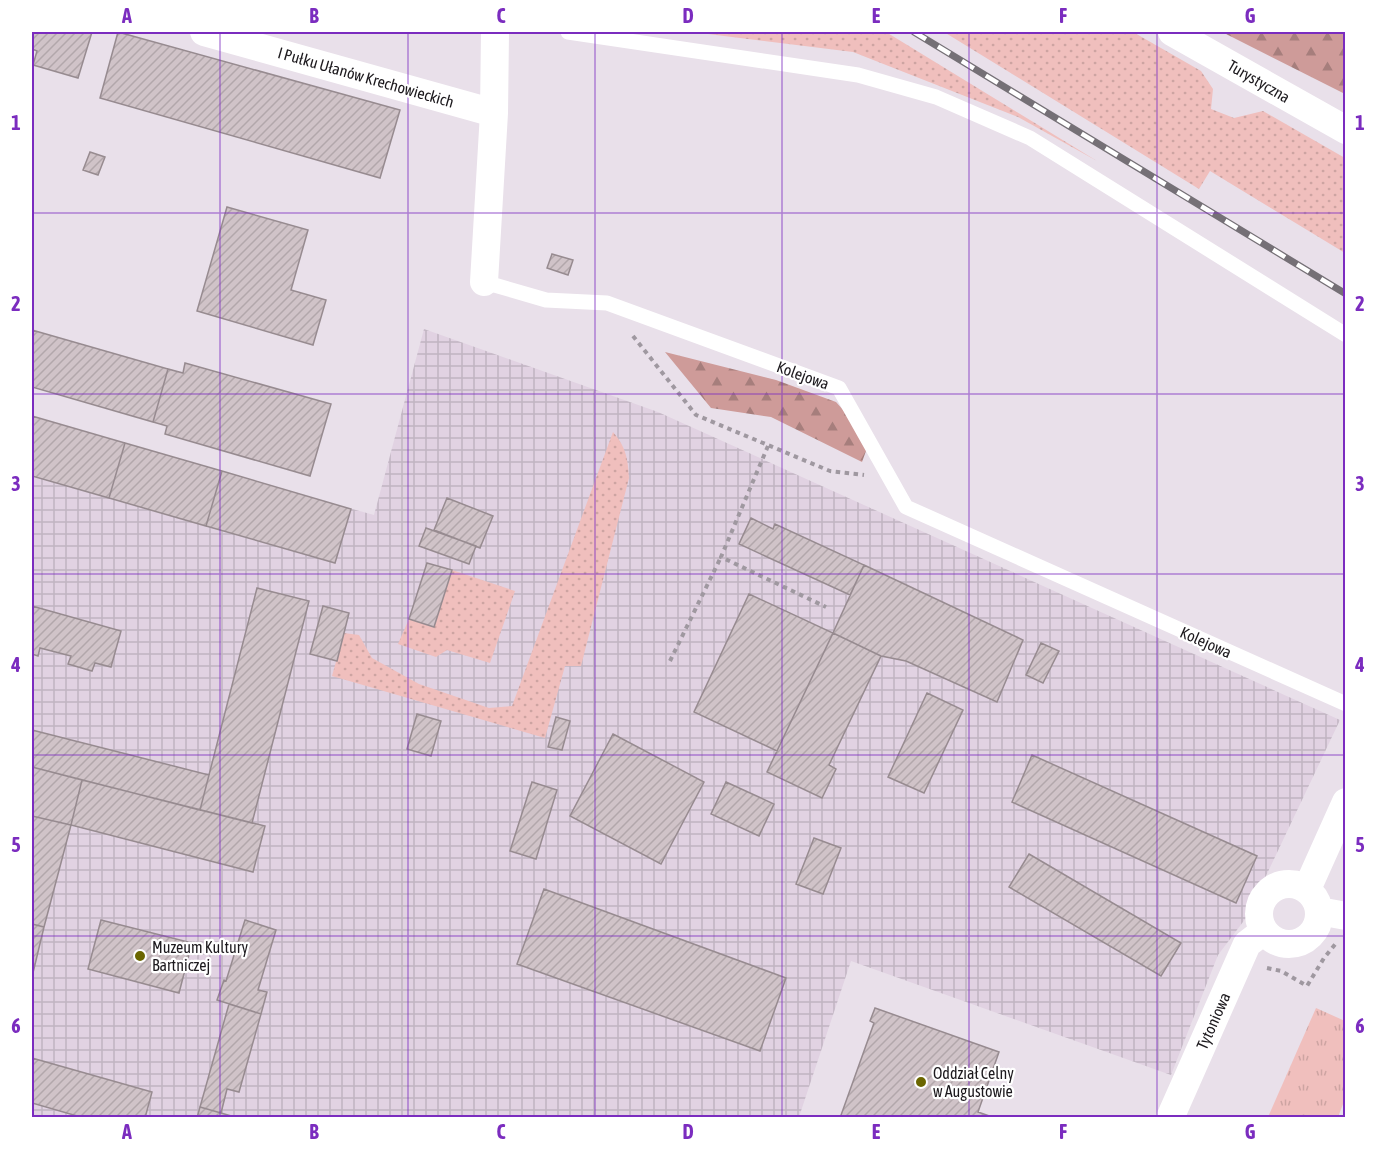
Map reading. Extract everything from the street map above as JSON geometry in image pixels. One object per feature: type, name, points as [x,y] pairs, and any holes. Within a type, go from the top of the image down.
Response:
[{"type":"street","name":"I Pułku Ułanów Krechowieckich","points":[[204,32],[494,113]]},
{"type":"street","name":"Kolejowa","points":[[484,282],[494,113],[495,32]]},
{"type":"street","name":"Turystyczna","points":[[1172,32],[1346,130]]},
{"type":"street","points":[[1324,905],[1289,883],[1271,889],[1260,904],[1258,913],[1264,931],[1279,943],[1297,943],[1314,931],[1324,905],[1346,802]]},
{"type":"street","name":"Tytoniowa","points":[[1170,1118],[1247,944],[1264,931]]},
{"type":"lane","points":[[568,32],[858,75],[936,97],[1030,138],[1346,335]]},
{"type":"lane","name":"Kolejowa","points":[[484,282],[546,300],[607,303],[839,388],[892,478],[906,507],[1346,704]]},
{"type":"path","points":[[607,303],[696,415],[830,471],[892,478]]},
{"type":"path","points":[[670,661],[721,557],[768,446]]},
{"type":"path","points":[[721,557],[826,607]]},
{"type":"path","points":[[1259,968],[1281,971],[1307,986],[1324,957],[1339,940],[1346,938]]},
{"type":"shaded area","points":[[424,329],[658,412],[1340,720],[1246,918],[1218,955],[1171,1075],[851,961],[799,1117],[32,1117],[32,420],[374,515]]},
{"type":"green space","points":[[692,32],[886,32],[1097,161],[1018,117],[853,52]]},
{"type":"green space","points":[[944,32],[1133,32],[1201,71],[1213,89],[1211,109],[1234,118],[1263,111],[1345,158],[1345,253],[1210,171],[1199,189]]},
{"type":"green space","points":[[1222,32],[1345,32],[1345,94],[1230,36]]},
{"type":"green space","points":[[665,352],[776,380],[836,402],[870,440],[862,462],[771,417],[711,408]]},
{"type":"green space","points":[[613,432],[626,454],[629,478],[581,666],[565,666],[545,738],[332,676],[344,633],[359,635],[372,658],[419,684],[489,708],[512,706]]},
{"type":"green space","points":[[452,570],[515,591],[490,663],[447,650],[436,657],[398,644],[409,619],[434,627]]},
{"type":"green space","points":[[1316,1008],[1345,1021],[1345,1099],[1338,1117],[1268,1117]]},
{"type":"building","points":[[32,32],[92,32],[78,78],[33,65],[37,51],[32,49]]},
{"type":"building","points":[[118,32],[400,110],[380,178],[100,98]]},
{"type":"building","points":[[90,152],[105,157],[98,175],[83,170]]},
{"type":"building","points":[[227,207],[308,230],[291,290],[326,300],[313,345],[197,311]]},
{"type":"building","points":[[552,254],[573,260],[568,275],[547,268]]},
{"type":"building","points":[[32,330],[168,369],[153,422],[32,387]]},
{"type":"building","points":[[185,363],[331,404],[310,476],[165,434],[167,426],[153,422],[168,369],[183,373]]},
{"type":"building","points":[[32,416],[125,443],[109,498],[32,476]]},
{"type":"building","points":[[125,443],[222,471],[206,526],[109,498]]},
{"type":"building","points":[[222,471],[351,509],[335,563],[206,526]]},
{"type":"building","points":[[447,498],[493,516],[480,548],[434,530]]},
{"type":"building","points":[[751,518],[773,529],[775,524],[864,565],[850,595],[739,544]]},
{"type":"building","points":[[426,528],[476,546],[469,564],[419,546]]},
{"type":"building","points":[[427,563],[452,570],[434,627],[409,619]]},
{"type":"building","points":[[864,565],[1023,640],[997,702],[906,661],[881,656],[833,633]]},
{"type":"building","points":[[257,588],[309,601],[252,823],[200,810]]},
{"type":"building","points":[[749,594],[833,633],[777,751],[694,712]]},
{"type":"building","points":[[32,606],[121,631],[111,667],[95,663],[92,671],[68,664],[71,656],[40,648],[38,656],[32,654]]},
{"type":"building","points":[[323,606],[349,613],[337,661],[310,654]]},
{"type":"building","points":[[833,633],[881,656],[829,765],[836,769],[822,798],[767,772]]},
{"type":"building","points":[[1041,643],[1059,651],[1043,683],[1026,675]]},
{"type":"building","points":[[927,693],[963,710],[924,793],[888,777]]},
{"type":"building","points":[[417,714],[441,721],[431,756],[407,749]]},
{"type":"building","points":[[556,717],[570,721],[562,750],[548,747]]},
{"type":"building","points":[[32,730],[209,775],[200,810],[32,767]]},
{"type":"building","points":[[613,734],[704,782],[661,864],[570,816]]},
{"type":"building","points":[[1032,755],[1257,856],[1236,903],[1012,802]]},
{"type":"building","points":[[32,767],[82,780],[71,825],[32,816]]},
{"type":"building","points":[[82,780],[265,826],[253,872],[71,825]]},
{"type":"building","points":[[532,782],[557,790],[536,859],[510,851]]},
{"type":"building","points":[[726,782],[774,804],[759,836],[711,814]]},
{"type":"building","points":[[32,816],[71,825],[44,927],[32,924]]},
{"type":"building","points":[[814,838],[841,848],[823,894],[796,884]]},
{"type":"building","points":[[1029,854],[1181,943],[1161,976],[1009,887]]},
{"type":"building","points":[[544,889],[786,978],[760,1051],[517,964]]},
{"type":"building","name":"Muzeum Kultury Bartniczej","points":[[101,920],[192,943],[179,993],[88,969]]},
{"type":"building","points":[[245,920],[276,930],[258,990],[267,992],[261,1014],[217,1000],[224,980],[226,981]]},
{"type":"building","points":[[32,924],[44,927],[32,977]]},
{"type":"building","points":[[229,1004],[261,1014],[239,1092],[227,1089],[221,1113],[200,1107]]},
{"type":"building","name":"Oddział Celny w Augustowie","points":[[875,1008],[999,1052],[978,1112],[995,1118],[840,1118],[874,1023],[870,1021]]},
{"type":"building","points":[[32,1058],[152,1092],[145,1118],[84,1118],[32,1103]]},
{"type":"building","points":[[200,1107],[221,1113],[238,1118],[197,1118]]},
{"type":"railway","points":[[914,32],[1346,294]]},
{"type":"place","name":"Muzeum Kultury Bartniczej","points":[[140,956]]},
{"type":"place","name":"Oddział Celny w Augustowie","points":[[921,1082]]}]
